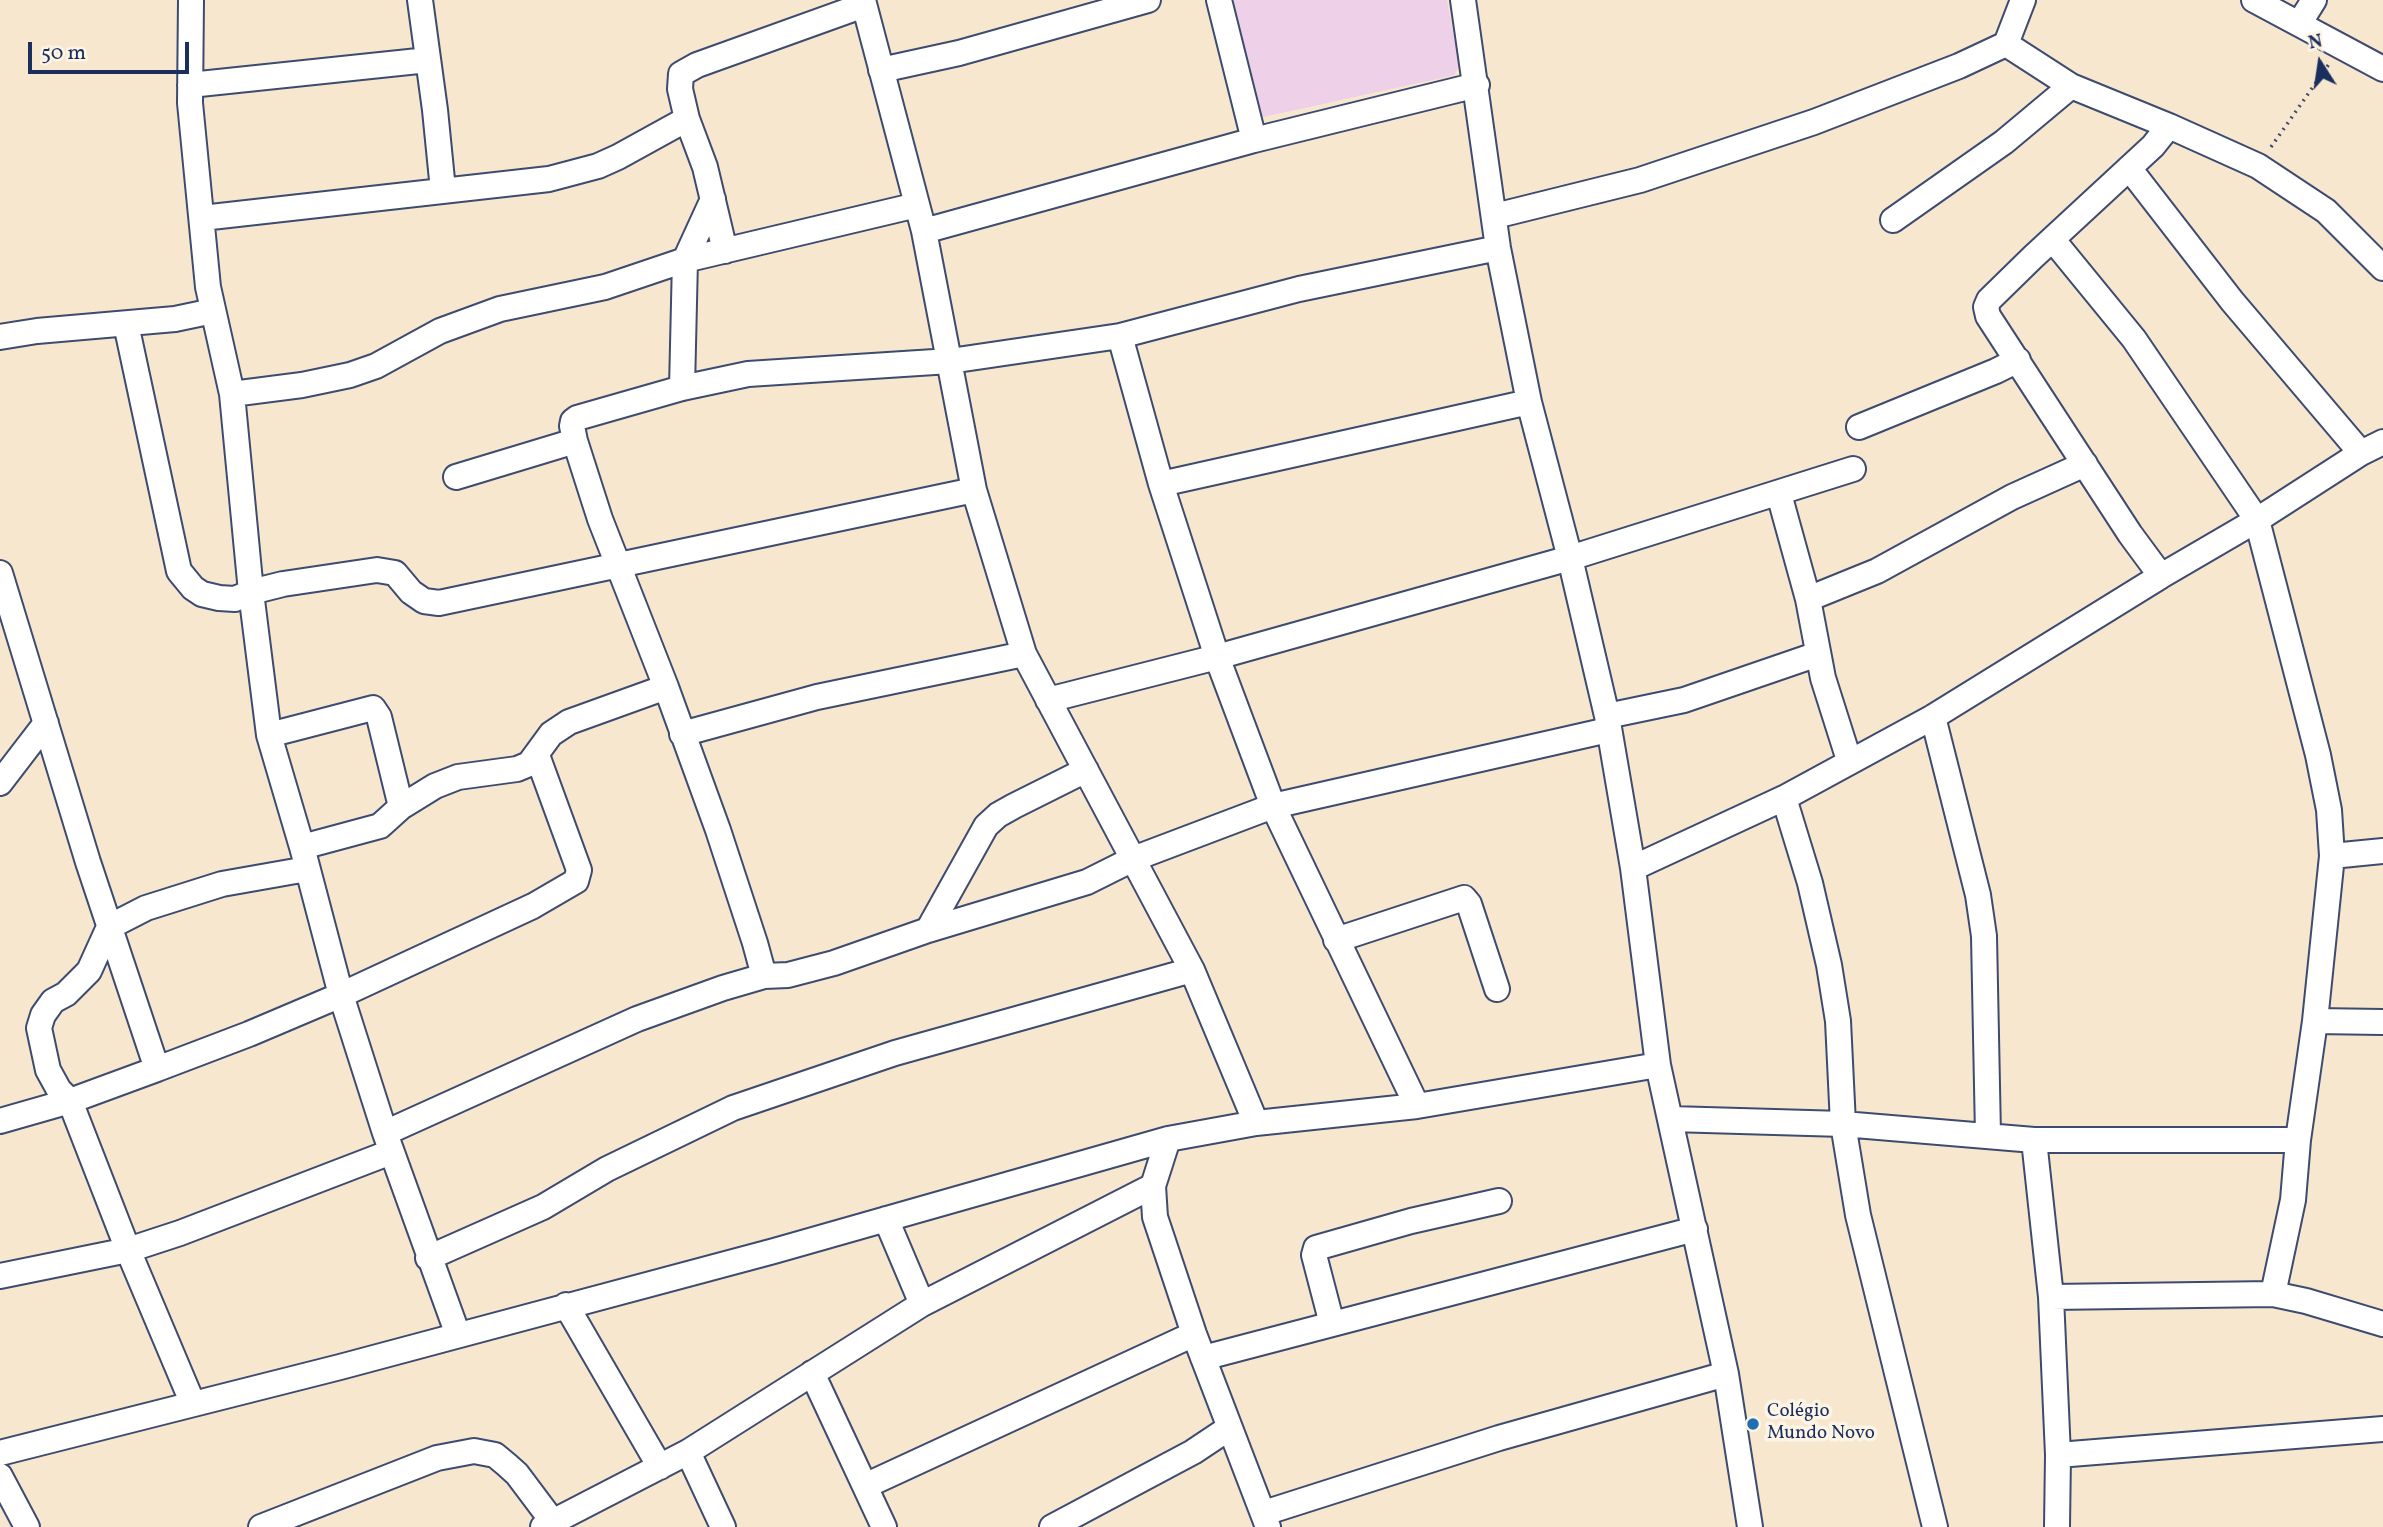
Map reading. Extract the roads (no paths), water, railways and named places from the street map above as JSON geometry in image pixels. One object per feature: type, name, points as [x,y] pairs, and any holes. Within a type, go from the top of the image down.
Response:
[{"type":"street","points":[[191,0],[190,85],[208,287],[232,394],[251,592],[269,735],[341,995],[388,1143],[458,1335]]},
{"type":"street","points":[[420,0],[443,190]]},
{"type":"street","points":[[881,70],[985,46],[1148,0]]},
{"type":"street","points":[[1219,0],[1254,141]]},
{"type":"street","points":[[1464,0],[1499,248],[1529,402],[1570,558],[1608,723],[1633,868],[1658,1065],[1726,1374],[1749,1527]]},
{"type":"street","points":[[1494,216],[1640,180],[1814,122],[1959,66],[2006,44],[2023,0]]},
{"type":"street","points":[[2254,0],[2383,69]]},
{"type":"street","points":[[2299,24],[2314,0]]},
{"type":"street","points":[[725,251],[705,167],[687,119],[680,89],[681,74],[697,65],[864,3],[924,231],[974,490],[1024,654],[1192,970],[1255,1123]]},
{"type":"street","points":[[2006,44],[2071,86],[2258,166],[2326,211],[2383,268]]},
{"type":"street","points":[[190,85],[428,60]]},
{"type":"street","points":[[924,231],[1254,141],[1477,85]]},
{"type":"street","points":[[1892,220],[2004,142],[2071,86]]},
{"type":"street","points":[[202,218],[549,178],[598,166],[687,119]]},
{"type":"street","points":[[2161,576],[1988,316],[1986,307],[2015,274],[2153,146],[2169,126]]},
{"type":"street","points":[[2129,168],[2232,301],[2361,453]]},
{"type":"street","points":[[682,388],[685,260],[713,199]]},
{"type":"street","points":[[232,394],[302,385],[350,375],[376,366],[440,331],[500,309],[605,286],[685,260],[917,205]]},
{"type":"street","points":[[2053,240],[2134,339],[2257,520],[2318,755],[2329,810],[2332,856],[2293,1200],[2273,1294]]},
{"type":"street","points":[[764,976],[718,830],[666,687],[617,566],[575,441],[573,421],[682,388],[748,374],[950,361],[1120,336],[1299,289],[1499,248]]},
{"type":"street","points":[[0,337],[37,331],[176,319],[213,311]]},
{"type":"street","points":[[127,324],[179,571],[193,589],[202,594],[235,599],[283,584],[377,570],[395,573],[411,592],[424,600],[439,603],[974,490]]},
{"type":"street","points":[[1120,336],[1161,484],[1217,657],[1273,806],[1417,1106]]},
{"type":"street","points":[[1859,427],[1996,372],[2018,360]]},
{"type":"street","points":[[1161,484],[1529,402]]},
{"type":"street","points":[[456,477],[575,441]]},
{"type":"street","points":[[1633,868],[1784,797],[1933,717],[2383,442]]},
{"type":"street","points":[[1808,599],[1877,571],[2012,497],[2085,464]]},
{"type":"street","points":[[1048,701],[1217,657],[1570,558],[1853,469]]},
{"type":"street","points":[[1779,494],[1808,599],[1828,696],[1849,760]]},
{"type":"street","points":[[0,573],[109,927],[157,1069]]},
{"type":"street","points":[[682,734],[817,697],[1024,654]]},
{"type":"street","points":[[0,1276],[128,1250],[180,1233],[388,1143],[637,1019],[723,988],[764,976],[788,975],[834,963],[928,930],[1087,882],[1133,859],[1273,806],[1608,723],[1818,654]]},
{"type":"street","points":[[193,1404],[69,1101],[59,1090],[48,1070],[39,1028],[43,1015],[53,1002],[66,994],[89,971],[109,927],[146,908],[304,858],[372,829],[435,786],[458,777],[517,769],[529,764],[551,734],[569,722],[666,687]]},
{"type":"street","points":[[269,735],[373,708],[379,717],[401,807]]},
{"type":"street","points":[[1933,717],[1978,895],[1984,936],[1988,1135]]},
{"type":"street","points":[[0,783],[46,723]]},
{"type":"street","points":[[0,1121],[69,1101],[249,1034],[341,995],[533,906],[576,881],[579,870],[537,755]]},
{"type":"street","points":[[928,930],[986,826],[1014,806],[1086,770]]},
{"type":"street","points":[[1784,797],[1810,883],[1829,965],[1838,1021],[1843,1124],[1858,1214],[1935,1527]]},
{"type":"street","points":[[2332,856],[2383,851]]},
{"type":"street","points":[[1336,940],[1464,898],[1469,904],[1497,989]]},
{"type":"street","points":[[428,1258],[542,1207],[607,1169],[733,1108],[895,1053],[1192,970]]},
{"type":"street","points":[[2315,1021],[2383,1022]]},
{"type":"street","points":[[0,1453],[458,1335],[1168,1139],[1255,1123],[1417,1106],[1658,1065]]},
{"type":"street","points":[[1671,1119],[1843,1124],[2035,1140],[2298,1140]]},
{"type":"street","points":[[1168,1139],[1153,1186],[1158,1227],[1194,1334],[1266,1520],[1499,1437],[1726,1374]]},
{"type":"street","points":[[2035,1140],[2051,1297],[2058,1455],[2057,1527]]},
{"type":"street","points":[[261,1527],[437,1458],[474,1451],[495,1455],[517,1474],[548,1524],[688,1452],[922,1304],[1153,1186]]},
{"type":"street","points":[[1332,1324],[1314,1255],[1316,1248],[1499,1201]]},
{"type":"street","points":[[886,1219],[922,1304]]},
{"type":"street","points":[[1203,1358],[1695,1229]]},
{"type":"street","points":[[2051,1297],[2273,1294],[2383,1324]]},
{"type":"street","points":[[566,1305],[660,1467]]},
{"type":"street","points":[[865,1486],[1194,1334]]},
{"type":"street","points":[[812,1373],[884,1527]]},
{"type":"street","points":[[1052,1527],[1181,1458],[1229,1428]]},
{"type":"street","points":[[2058,1455],[2383,1429]]},
{"type":"street","points":[[688,1452],[723,1527]]},
{"type":"street","points":[[0,1476],[27,1527]]},
{"type":"place","name":"Colégio Mundo Novo","points":[[1753,1424]]}]
